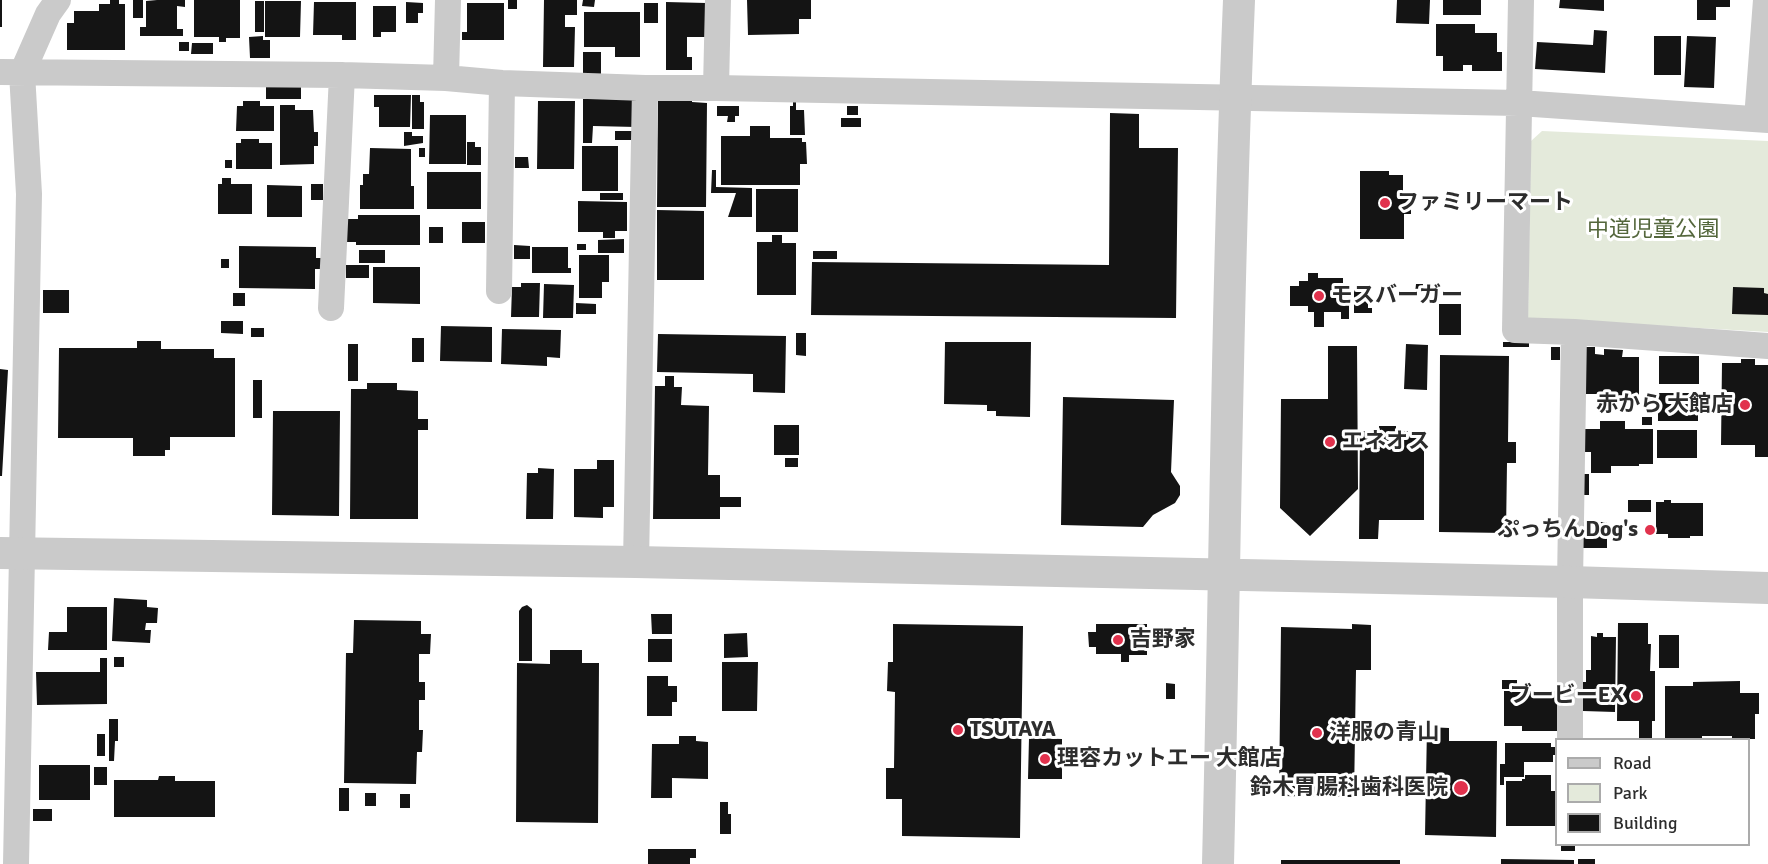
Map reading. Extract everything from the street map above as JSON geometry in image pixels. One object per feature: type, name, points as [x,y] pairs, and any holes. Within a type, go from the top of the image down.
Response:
[{"type":"street","points":[[16,864],[11,554],[29,194],[11,72],[58,0]]},
{"type":"street","points":[[446,78],[448,0]]},
{"type":"street","points":[[716,88],[718,0]]},
{"type":"street","points":[[1218,864],[1223,576],[1239,0]]},
{"type":"street","points":[[1521,0],[1515,330],[1768,346]]},
{"type":"street","points":[[11,72],[342,75],[645,88],[1519,103],[1763,120],[1766,0]]},
{"type":"street","points":[[331,308],[342,75]]},
{"type":"street","points":[[499,291],[502,83]]},
{"type":"street","points":[[636,562],[645,88]]},
{"type":"street","points":[[1570,737],[1574,332]]},
{"type":"street","points":[[11,554],[636,562],[1768,588]]},
{"type":"green space","name":"中道児童公園","points":[[1542,131],[1768,141],[1768,332],[1528,318],[1531,141]]},
{"type":"building","points":[[0,0],[2,0],[2,27],[0,27]]},
{"type":"building","points":[[110,0],[119,0],[119,4],[125,4],[125,50],[67,50],[67,23],[74,23],[74,11],[99,11],[99,4],[110,4]]},
{"type":"building","points":[[133,0],[143,0],[143,18],[133,18]]},
{"type":"building","points":[[185,0],[185,7],[177,6],[177,29],[183,29],[183,36],[140,36],[140,27],[146,27],[146,1]]},
{"type":"building","points":[[194,0],[240,0],[240,38],[226,38],[226,42],[219,42],[219,37],[194,37]]},
{"type":"building","points":[[508,0],[517,0],[517,9],[508,9]]},
{"type":"building","points":[[544,0],[577,0],[577,15],[565,15],[565,27],[575,27],[574,67],[543,67]]},
{"type":"building","points":[[583,0],[595,0],[594,7],[582,6]]},
{"type":"building","points":[[747,0],[811,0],[811,19],[799,19],[799,34],[748,35]]},
{"type":"building","points":[[1397,0],[1430,0],[1429,24],[1396,23]]},
{"type":"building","points":[[1443,0],[1481,0],[1481,15],[1443,15]]},
{"type":"building","points":[[1560,0],[1604,0],[1604,11],[1559,8]]},
{"type":"building","points":[[1697,0],[1730,0],[1730,7],[1716,7],[1716,20],[1697,20]]},
{"type":"building","points":[[255,1],[264,1],[264,32],[255,32]]},
{"type":"building","points":[[265,1],[301,1],[300,37],[265,37]]},
{"type":"building","points":[[314,2],[356,2],[356,40],[342,40],[342,35],[313,35]]},
{"type":"building","points":[[406,2],[423,3],[423,13],[418,13],[418,23],[406,23]]},
{"type":"building","points":[[666,2],[706,3],[705,37],[687,37],[687,57],[692,57],[692,70],[666,70]]},
{"type":"building","points":[[467,3],[504,3],[504,40],[462,40],[462,32],[467,32]]},
{"type":"building","points":[[644,3],[658,3],[658,23],[644,23]]},
{"type":"building","points":[[373,6],[396,6],[396,32],[381,32],[381,37],[373,37]]},
{"type":"building","points":[[584,12],[640,12],[640,57],[615,57],[615,47],[584,47]]},
{"type":"building","points":[[1436,24],[1475,24],[1475,33],[1497,33],[1497,52],[1502,52],[1502,71],[1472,71],[1472,65],[1463,65],[1463,71],[1443,71],[1443,56],[1436,56]]},
{"type":"building","points":[[1594,30],[1607,31],[1605,73],[1535,69],[1537,42],[1593,45]]},
{"type":"building","points":[[263,36],[263,40],[270,40],[270,58],[250,58],[249,37]]},
{"type":"building","points":[[1654,36],[1681,36],[1681,75],[1654,75]]},
{"type":"building","points":[[1687,36],[1716,37],[1714,88],[1684,87]]},
{"type":"building","points":[[179,42],[189,42],[189,51],[179,51]]},
{"type":"building","points":[[192,43],[213,43],[213,54],[191,54]]},
{"type":"building","points":[[583,52],[601,52],[601,75],[583,75]]},
{"type":"building","points":[[301,85],[301,99],[266,99],[266,86]]},
{"type":"building","points":[[374,95],[411,95],[410,127],[379,127],[379,107],[374,107]]},
{"type":"building","points":[[412,95],[420,95],[420,102],[424,102],[424,129],[412,129]]},
{"type":"building","points":[[658,97],[692,98],[692,102],[707,103],[706,207],[657,207]]},
{"type":"building","points":[[583,99],[637,99],[636,127],[593,126],[592,143],[583,143]]},
{"type":"building","points":[[243,101],[260,101],[260,106],[274,106],[274,131],[236,131],[237,106],[243,106]]},
{"type":"building","points":[[538,101],[575,101],[574,169],[537,169]]},
{"type":"building","points":[[793,101],[796,101],[796,110],[804,110],[805,135],[790,135],[790,106],[793,106]]},
{"type":"building","points":[[280,105],[295,105],[295,110],[313,110],[314,132],[318,132],[318,146],[314,146],[314,164],[280,165]]},
{"type":"building","points":[[717,106],[739,106],[739,116],[735,116],[735,122],[727,122],[728,116],[717,116]]},
{"type":"building","points":[[847,106],[858,106],[858,115],[847,115]]},
{"type":"building","points":[[1110,113],[1139,114],[1139,148],[1178,148],[1176,318],[811,315],[812,262],[1109,265]]},
{"type":"building","points":[[430,115],[466,115],[466,164],[429,164]]},
{"type":"building","points":[[841,118],[861,118],[861,127],[841,127]]},
{"type":"building","points":[[750,126],[770,126],[770,138],[802,138],[802,142],[806,142],[807,164],[800,164],[800,185],[721,185],[721,136],[750,136]]},
{"type":"building","points":[[615,131],[635,131],[635,140],[615,140]]},
{"type":"building","points":[[404,132],[412,132],[412,136],[423,136],[423,143],[404,146]]},
{"type":"building","points":[[241,139],[259,139],[259,143],[272,143],[272,169],[236,169],[236,143],[241,143]]},
{"type":"building","points":[[467,142],[475,142],[475,147],[481,147],[481,165],[467,165]]},
{"type":"building","points":[[582,146],[618,146],[618,191],[582,191]]},
{"type":"building","points":[[370,148],[411,149],[411,186],[414,186],[414,209],[360,209],[360,185],[363,185],[363,174],[369,174]]},
{"type":"building","points":[[419,148],[425,148],[425,157],[419,157]]},
{"type":"building","points":[[515,157],[528,157],[529,168],[515,168]]},
{"type":"building","points":[[225,160],[232,160],[232,168],[225,168]]},
{"type":"building","points":[[712,170],[716,170],[716,187],[752,188],[752,217],[728,217],[736,193],[711,193]]},
{"type":"building","name":"ファミリーマート","points":[[1360,171],[1389,171],[1389,175],[1403,175],[1403,192],[1411,192],[1411,214],[1404,214],[1404,239],[1360,239]]},
{"type":"building","points":[[427,172],[481,172],[481,209],[427,209]]},
{"type":"building","points":[[222,178],[231,178],[231,184],[252,184],[252,214],[218,214],[218,184],[222,184]]},
{"type":"building","points":[[311,184],[323,184],[323,200],[311,200]]},
{"type":"building","points":[[267,185],[302,186],[302,217],[267,217]]},
{"type":"building","points":[[756,189],[798,189],[798,232],[756,232]]},
{"type":"building","points":[[600,193],[623,193],[623,200],[600,200]]},
{"type":"building","points":[[578,201],[627,202],[627,231],[615,231],[615,238],[603,238],[603,232],[578,232]]},
{"type":"building","points":[[657,210],[704,211],[704,280],[657,280]]},
{"type":"building","points":[[358,215],[420,215],[420,245],[356,245],[356,242],[346,242],[346,219],[358,219]]},
{"type":"building","points":[[462,222],[485,222],[485,243],[462,243]]},
{"type":"building","points":[[429,227],[443,227],[443,243],[429,243]]},
{"type":"building","points":[[772,235],[782,235],[782,243],[796,243],[796,295],[757,295],[757,242],[772,242]]},
{"type":"building","points":[[624,239],[624,253],[598,253],[598,240]]},
{"type":"building","points":[[577,244],[586,244],[586,250],[577,250]]},
{"type":"building","points":[[514,245],[530,246],[530,259],[514,259]]},
{"type":"building","points":[[239,246],[316,247],[316,258],[321,258],[321,269],[315,269],[315,289],[239,288]]},
{"type":"building","points":[[532,247],[568,247],[568,268],[571,268],[571,273],[532,273]]},
{"type":"building","points":[[359,250],[385,250],[385,263],[359,263]]},
{"type":"building","points":[[813,251],[837,251],[837,259],[813,259]]},
{"type":"building","points":[[579,255],[609,255],[609,282],[602,282],[602,298],[579,298]]},
{"type":"building","points":[[221,259],[229,259],[229,268],[221,268]]},
{"type":"building","points":[[346,265],[369,265],[369,278],[346,278]]},
{"type":"building","points":[[373,267],[420,267],[420,304],[373,303]]},
{"type":"building","name":"モスバーガー","points":[[1308,273],[1318,273],[1318,278],[1343,278],[1343,283],[1349,283],[1349,319],[1341,319],[1341,312],[1324,312],[1324,327],[1314,327],[1314,312],[1308,312],[1308,306],[1290,306],[1290,286],[1299,286],[1299,281],[1308,281]]},
{"type":"building","points":[[521,283],[540,283],[539,317],[511,317],[512,287],[521,287]]},
{"type":"building","points":[[544,284],[574,285],[573,318],[543,318]]},
{"type":"building","points":[[1416,284],[1423,284],[1422,294],[1415,294]]},
{"type":"building","points":[[1733,287],[1764,288],[1764,293],[1768,294],[1768,315],[1732,314]]},
{"type":"building","points":[[1354,289],[1368,289],[1368,308],[1372,308],[1372,313],[1354,313]]},
{"type":"building","points":[[43,290],[69,290],[69,313],[43,313]]},
{"type":"building","points":[[233,293],[245,293],[245,306],[233,306]]},
{"type":"building","points":[[576,303],[596,304],[596,314],[576,314]]},
{"type":"building","points":[[1439,304],[1461,304],[1461,335],[1439,335]]},
{"type":"building","points":[[221,321],[243,321],[243,334],[221,333]]},
{"type":"building","points":[[441,326],[492,327],[492,362],[440,361]]},
{"type":"building","points":[[251,328],[264,328],[264,337],[251,337]]},
{"type":"building","points":[[502,329],[561,330],[560,358],[547,357],[547,366],[501,364]]},
{"type":"building","points":[[796,333],[806,333],[806,356],[796,355]]},
{"type":"building","points":[[658,334],[786,336],[785,393],[753,392],[753,374],[657,372]]},
{"type":"building","points":[[412,338],[424,338],[424,362],[412,362]]},
{"type":"building","points":[[137,341],[161,341],[161,349],[214,349],[214,358],[235,358],[235,437],[170,437],[170,450],[165,450],[165,456],[133,456],[133,438],[58,438],[59,348],[137,348]]},
{"type":"building","points":[[945,342],[1031,342],[1030,417],[996,416],[996,411],[987,411],[987,405],[944,404]]},
{"type":"building","points":[[1503,342],[1529,342],[1529,347],[1503,347]]},
{"type":"building","points":[[348,344],[358,344],[358,381],[348,381]]},
{"type":"building","points":[[1406,344],[1428,345],[1427,390],[1404,389]]},
{"type":"building","points":[[1328,346],[1357,346],[1358,489],[1310,536],[1280,508],[1281,399],[1328,399]]},
{"type":"building","points":[[1551,347],[1560,347],[1560,360],[1551,360]]},
{"type":"building","points":[[1584,347],[1595,347],[1595,354],[1604,355],[1604,349],[1623,350],[1622,357],[1639,357],[1639,400],[1615,400],[1615,394],[1584,394]]},
{"type":"building","points":[[1440,355],[1509,356],[1508,442],[1516,442],[1516,463],[1507,463],[1506,533],[1439,532]]},
{"type":"building","points":[[1659,356],[1699,356],[1699,384],[1659,384]]},
{"type":"building","name":"赤から 大館店","points":[[1741,359],[1755,359],[1755,365],[1768,365],[1768,457],[1755,457],[1755,445],[1721,445],[1722,363],[1741,363]]},
{"type":"building","points":[[0,369],[8,370],[2,476],[0,476]]},
{"type":"building","points":[[665,376],[674,376],[674,387],[682,387],[681,405],[709,406],[708,475],[720,475],[720,497],[741,497],[741,507],[720,507],[720,519],[653,519],[655,386],[665,386]]},
{"type":"building","points":[[253,380],[262,380],[262,418],[253,418]]},
{"type":"building","points":[[367,383],[397,383],[397,390],[418,391],[418,419],[428,419],[428,430],[418,430],[418,519],[350,519],[351,389],[367,389]]},
{"type":"building","points":[[1658,393],[1698,393],[1698,421],[1658,421]]},
{"type":"building","points":[[1063,397],[1174,400],[1171,472],[1180,486],[1180,495],[1175,503],[1153,515],[1143,527],[1061,525]]},
{"type":"building","points":[[273,411],[340,411],[339,516],[272,515]]},
{"type":"building","points":[[1642,417],[1652,417],[1652,425],[1642,425]]},
{"type":"building","points":[[1600,421],[1625,421],[1625,429],[1653,429],[1653,464],[1611,466],[1611,473],[1591,473],[1591,452],[1585,452],[1585,429],[1600,429]]},
{"type":"building","points":[[774,425],[799,425],[799,455],[774,455]]},
{"type":"building","points":[[1379,426],[1396,426],[1396,431],[1408,431],[1408,435],[1417,435],[1417,439],[1424,439],[1424,520],[1379,520],[1378,539],[1359,539],[1360,431],[1379,431]]},
{"type":"building","points":[[1657,430],[1697,430],[1697,458],[1657,458]]},
{"type":"building","points":[[785,458],[798,458],[798,467],[785,467]]},
{"type":"building","points":[[597,460],[614,460],[614,507],[603,507],[603,518],[574,517],[574,469],[597,469]]},
{"type":"building","points":[[538,468],[554,469],[553,519],[526,519],[527,473],[538,473]]},
{"type":"building","points":[[1582,474],[1589,474],[1589,495],[1582,495]]},
{"type":"building","points":[[1628,500],[1651,500],[1651,512],[1628,512]]},
{"type":"building","points":[[1664,500],[1671,500],[1671,503],[1703,503],[1703,536],[1668,538],[1668,534],[1656,534],[1656,502],[1664,502]]},
{"type":"building","points":[[1581,522],[1607,522],[1607,548],[1581,548]]},
{"type":"building","points":[[114,598],[147,600],[147,607],[158,608],[157,623],[146,623],[145,630],[151,630],[150,643],[112,641]]},
{"type":"building","points":[[527,605],[532,609],[532,661],[519,661],[519,611]]},
{"type":"building","points":[[67,607],[107,607],[107,650],[48,650],[49,632],[67,632]]},
{"type":"building","points":[[651,614],[672,614],[672,634],[652,634]]},
{"type":"building","points":[[354,620],[421,621],[421,634],[431,634],[430,654],[419,654],[419,682],[425,682],[425,700],[419,700],[419,730],[423,730],[422,752],[417,752],[416,784],[344,783],[346,653],[353,653]]},
{"type":"building","name":"ブービーEX","points":[[1618,623],[1648,623],[1648,644],[1651,644],[1650,671],[1655,671],[1655,721],[1652,721],[1652,738],[1639,738],[1639,721],[1617,721]]},
{"type":"building","name":"TSUTAYA","points":[[893,624],[1023,626],[1020,838],[902,836],[902,799],[886,799],[886,768],[894,768],[895,692],[887,691],[888,662],[893,662]]},
{"type":"building","name":"吉野家","points":[[1096,624],[1147,624],[1147,655],[1129,655],[1129,662],[1121,662],[1121,654],[1096,654],[1096,647],[1089,647],[1088,632],[1096,632]]},
{"type":"building","name":"洋服の青山","points":[[1352,624],[1371,625],[1371,670],[1356,670],[1354,797],[1279,796],[1281,627],[1352,629]]},
{"type":"building","points":[[747,633],[748,657],[724,658],[724,634]]},
{"type":"building","points":[[1597,633],[1603,633],[1603,637],[1616,637],[1615,712],[1583,711],[1583,682],[1586,682],[1586,670],[1591,670],[1591,636],[1597,637]]},
{"type":"building","points":[[1659,635],[1679,635],[1679,668],[1659,668]]},
{"type":"building","points":[[648,639],[672,639],[672,662],[648,662]]},
{"type":"building","points":[[550,650],[582,650],[582,663],[599,663],[598,823],[516,822],[517,663],[550,664]]},
{"type":"building","points":[[114,657],[124,657],[124,667],[114,667]]},
{"type":"building","points":[[100,658],[107,658],[107,704],[37,705],[36,672],[100,672]]},
{"type":"building","points":[[722,662],[758,662],[757,711],[722,711]]},
{"type":"building","points":[[647,676],[668,676],[668,686],[677,686],[677,702],[672,702],[672,716],[647,716]]},
{"type":"building","points":[[1502,680],[1517,680],[1517,689],[1502,689]]},
{"type":"building","points":[[1740,681],[1740,693],[1759,693],[1759,714],[1755,714],[1755,739],[1732,738],[1732,736],[1665,738],[1665,686],[1693,686],[1693,682]]},
{"type":"building","points":[[1166,683],[1175,684],[1175,699],[1166,699]]},
{"type":"building","points":[[1504,691],[1559,691],[1558,731],[1522,731],[1522,726],[1504,726]]},
{"type":"building","points":[[109,719],[118,719],[118,741],[115,741],[114,761],[109,761]]},
{"type":"building","name":"鈴木胃腸科歯科医院","points":[[1427,727],[1449,728],[1449,741],[1497,741],[1496,837],[1425,835]]},
{"type":"building","points":[[97,734],[105,734],[105,756],[97,756]]},
{"type":"building","points":[[679,736],[696,736],[696,741],[708,742],[708,779],[672,778],[672,798],[651,798],[652,744],[679,744]]},
{"type":"building","name":"理容カットエー 大館店","points":[[1029,738],[1062,739],[1062,779],[1028,779]]},
{"type":"building","points":[[1505,743],[1551,743],[1551,747],[1555,747],[1553,762],[1524,762],[1524,777],[1504,777],[1504,785],[1500,785],[1500,764],[1505,764]]},
{"type":"building","points":[[39,765],[90,765],[90,800],[39,800]]},
{"type":"building","points":[[94,767],[107,767],[107,785],[94,785]]},
{"type":"building","points":[[1525,775],[1551,775],[1551,791],[1555,791],[1555,826],[1506,826],[1506,781],[1525,779]]},
{"type":"building","points":[[159,776],[175,776],[175,781],[215,781],[215,817],[114,817],[114,780],[158,780]]},
{"type":"building","points":[[339,788],[349,788],[349,811],[339,811]]},
{"type":"building","points":[[365,793],[376,793],[376,806],[365,806]]},
{"type":"building","points":[[400,794],[410,794],[410,808],[400,808]]},
{"type":"building","points":[[720,802],[728,802],[728,814],[731,814],[731,834],[720,834]]},
{"type":"building","points":[[33,809],[52,809],[52,821],[33,821]]},
{"type":"building","points":[[1561,846],[1575,846],[1575,851],[1561,851]]},
{"type":"building","points":[[648,849],[696,849],[696,858],[690,858],[690,864],[648,864]]},
{"type":"building","points":[[1501,859],[1574,860],[1574,864],[1501,864]]},
{"type":"building","points":[[1578,859],[1595,859],[1595,864],[1578,864]]},
{"type":"building","points":[[1281,860],[1400,860],[1400,864],[1281,864]]},
{"type":"place","name":"ファミリーマート","points":[[1385,203]]},
{"type":"place","name":"モスバーガー","points":[[1319,296]]},
{"type":"place","name":"赤から 大館店","points":[[1745,405]]},
{"type":"place","name":"エネオス","points":[[1330,442]]},
{"type":"place","name":"ぷっちんDog's","points":[[1650,530]]},
{"type":"place","name":"吉野家","points":[[1118,640]]},
{"type":"place","name":"ブービーEX","points":[[1636,696]]},
{"type":"place","name":"TSUTAYA","points":[[958,730]]},
{"type":"place","name":"洋服の青山","points":[[1317,733]]},
{"type":"place","name":"理容カットエー 大館店","points":[[1045,759]]},
{"type":"place","name":"鈴木胃腸科歯科医院","points":[[1461,788]]}]
